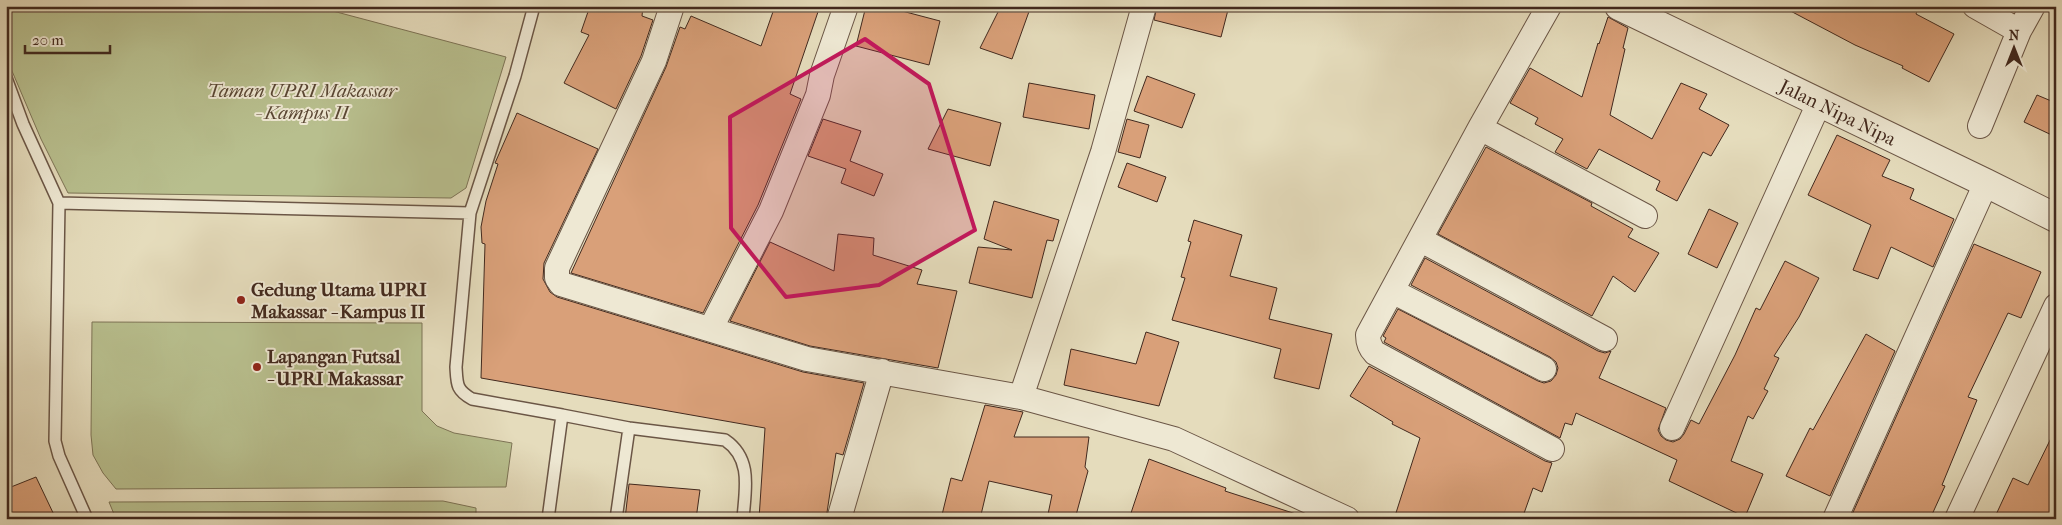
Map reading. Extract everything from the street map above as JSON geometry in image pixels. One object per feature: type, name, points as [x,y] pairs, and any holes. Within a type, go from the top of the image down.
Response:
[{"type":"street","points":[[672,6],[654,61],[556,274],[558,281],[572,288],[711,328],[807,359],[1020,397],[1174,439],[1347,519]]},
{"type":"street","points":[[711,328],[771,211],[818,95],[825,66],[846,6]]},
{"type":"street","points":[[1020,397],[1102,152],[1144,6]]},
{"type":"street","points":[[1549,6],[1480,128],[1368,335],[1375,353],[1552,449]]},
{"type":"street","name":"Jalan Nipa Nipa","points":[[1619,6],[1986,182],[2056,218]]},
{"type":"street","points":[[1975,6],[2019,31]]},
{"type":"street","points":[[1980,126],[2019,31],[2033,6]]},
{"type":"street","points":[[1672,428],[1819,103]]},
{"type":"street","points":[[1480,128],[1645,216]]},
{"type":"street","points":[[1835,519],[1986,182]]},
{"type":"street","points":[[1421,240],[1605,339]]},
{"type":"street","points":[[1392,290],[1544,369]]},
{"type":"street","points":[[1957,519],[2056,306]]},
{"type":"street","points":[[839,519],[882,371]]},
{"type":"lane","points":[[534,6],[515,76],[470,213],[456,367],[457,383],[461,393],[472,398],[629,428],[725,440],[734,446],[743,459],[746,470],[743,519]]},
{"type":"lane","points":[[6,78],[23,124],[59,203],[56,441],[59,456],[87,519]]},
{"type":"lane","points":[[59,203],[470,213]]},
{"type":"lane","points":[[548,519],[562,415]]},
{"type":"lane","points":[[616,519],[629,428]]},
{"type":"highlighted area","points":[[865,39],[929,84],[975,230],[879,285],[786,297],[731,228],[730,117]]},
{"type":"green space","name":"Taman UPRI Makassar - Kampus II","points":[[6,6],[314,6],[506,57],[466,188],[451,198],[68,193],[41,139],[6,57]]},
{"type":"green space","name":"Lapangan Futsal - UPRI Makassar","points":[[92,322],[422,323],[422,411],[437,426],[454,433],[512,443],[506,487],[116,489],[103,473],[93,455],[91,435]]},
{"type":"green space","points":[[443,501],[476,508],[476,519],[116,519],[109,502]]},
{"type":"building","points":[[590,6],[643,6],[642,16],[653,20],[641,56],[616,109],[564,83],[589,35],[581,32]]},
{"type":"building","points":[[775,6],[820,6],[790,94],[801,99],[758,205],[703,313],[571,273],[666,67],[680,27],[685,29],[691,16],[761,46]]},
{"type":"building","points":[[866,6],[883,6],[940,21],[929,65],[856,46]]},
{"type":"building","points":[[1001,6],[1031,6],[1012,59],[980,48]]},
{"type":"building","points":[[1157,6],[1229,6],[1221,37],[1154,20]]},
{"type":"building","points":[[1781,6],[1919,6],[1916,14],[1954,34],[1929,82],[1902,68],[1903,66],[1855,45]]},
{"type":"building","points":[[1608,17],[1628,28],[1610,115],[1652,139],[1681,83],[1707,94],[1699,109],[1729,125],[1711,156],[1703,152],[1677,201],[1656,190],[1660,181],[1599,149],[1587,169],[1555,152],[1563,139],[1535,124],[1538,118],[1510,103],[1530,68],[1582,97]]},
{"type":"building","points":[[1147,76],[1195,94],[1182,128],[1134,111]]},
{"type":"building","points":[[1029,83],[1095,95],[1089,129],[1023,117]]},
{"type":"building","points":[[2037,95],[2056,103],[2056,137],[2024,122]]},
{"type":"building","points":[[948,109],[1001,123],[990,166],[928,149]]},
{"type":"building","points":[[517,113],[598,149],[544,263],[543,279],[550,292],[557,297],[803,372],[864,383],[843,455],[836,453],[826,519],[759,519],[765,428],[481,378],[485,244],[482,243],[481,227],[486,201],[498,164],[495,163]]},
{"type":"building","points":[[823,119],[861,131],[850,161],[883,174],[874,196],[841,183],[846,169],[808,156]]},
{"type":"building","points":[[1127,119],[1149,125],[1140,158],[1118,152]]},
{"type":"building","points":[[1837,135],[1890,160],[1882,176],[1914,189],[1910,199],[1954,219],[1933,267],[1891,247],[1878,279],[1853,270],[1871,225],[1808,195]]},
{"type":"building","points":[[1486,147],[1592,203],[1591,206],[1633,229],[1628,237],[1659,253],[1635,292],[1613,276],[1592,316],[1438,234]]},
{"type":"building","points":[[1127,163],[1166,177],[1157,202],[1118,187]]},
{"type":"building","points":[[994,201],[1059,220],[1053,241],[1047,240],[1032,298],[969,283],[978,247],[1012,250],[984,239]]},
{"type":"building","points":[[1709,209],[1738,223],[1717,268],[1688,254]]},
{"type":"building","points":[[1194,220],[1242,235],[1230,276],[1277,288],[1269,319],[1332,334],[1319,389],[1274,378],[1281,349],[1172,320],[1185,278],[1181,277],[1191,242],[1188,241]]},
{"type":"building","points":[[838,234],[874,238],[873,255],[922,270],[917,284],[957,291],[938,368],[810,346],[730,321],[770,242],[834,271]]},
{"type":"building","points":[[1974,244],[2041,272],[2021,318],[2008,313],[1968,397],[1977,400],[1942,485],[1945,486],[1930,519],[1850,519]]},
{"type":"building","points":[[1425,258],[1598,351],[1605,353],[1611,351],[1599,378],[1666,408],[1658,430],[1666,440],[1673,442],[1680,439],[1691,420],[1699,424],[1735,355],[1756,308],[1760,310],[1785,261],[1819,278],[1799,317],[1774,356],[1779,358],[1764,389],[1768,391],[1753,419],[1748,416],[1731,461],[1763,474],[1745,517],[1669,481],[1677,460],[1576,413],[1572,425],[1565,423],[1560,438],[1384,342],[1386,338],[1383,336],[1398,309],[1538,381],[1544,383],[1551,381],[1556,375],[1558,368],[1556,362],[1550,357],[1411,285]]},
{"type":"building","points":[[1146,332],[1179,342],[1159,406],[1064,385],[1071,349],[1136,364]]},
{"type":"building","points":[[1866,334],[1895,351],[1830,496],[1786,476],[1810,428],[1813,430]]},
{"type":"building","points":[[1369,366],[1545,461],[1552,463],[1542,492],[1533,488],[1522,519],[1394,519],[1420,438],[1392,424],[1393,422],[1350,396]]},
{"type":"building","points":[[985,405],[1023,412],[1014,437],[1089,437],[1085,467],[1088,471],[1075,519],[1047,519],[1052,495],[989,481],[980,519],[941,519],[951,478],[962,481]]},
{"type":"building","points":[[2056,428],[2056,519],[1994,519],[2013,478],[2028,485]]},
{"type":"building","points":[[1149,459],[1226,488],[1225,491],[1296,514],[1295,519],[1129,519]]},
{"type":"building","points":[[36,477],[56,519],[14,519],[6,502],[6,489]]},
{"type":"building","points":[[629,484],[700,490],[696,519],[625,519]]},
{"type":"place","name":"Gedung Utama UPRI Makassar - Kampus II","points":[[241,300]]},
{"type":"place","name":"Lapangan Futsal - UPRI Makassar","points":[[257,367]]}]
